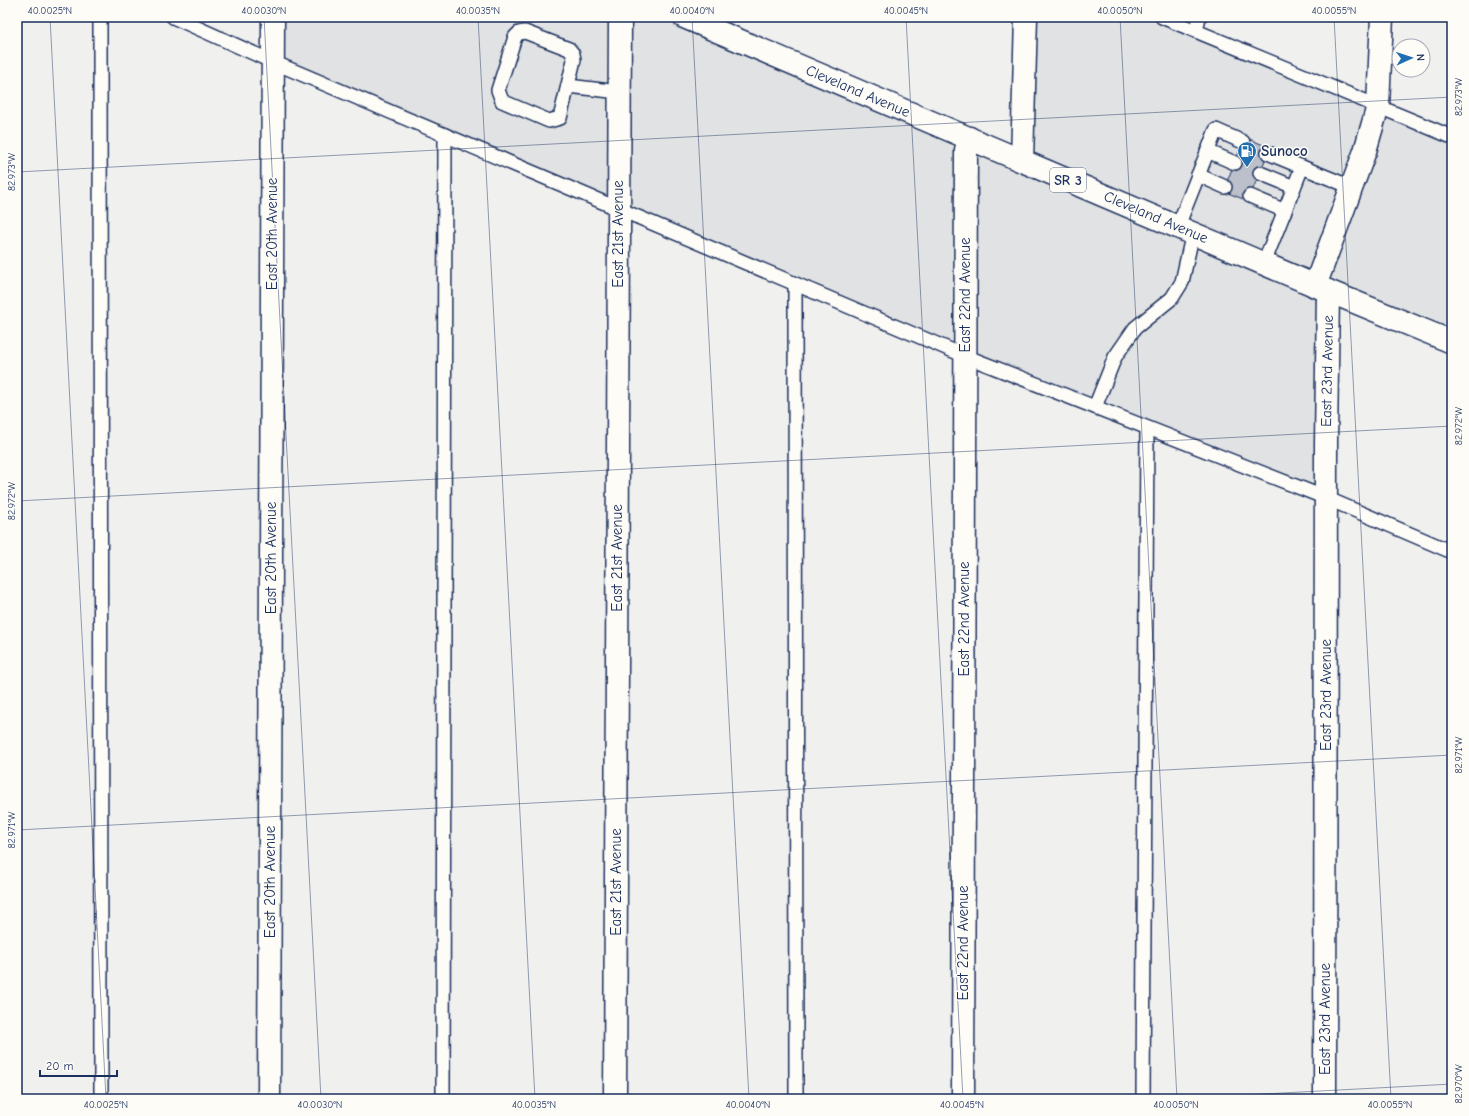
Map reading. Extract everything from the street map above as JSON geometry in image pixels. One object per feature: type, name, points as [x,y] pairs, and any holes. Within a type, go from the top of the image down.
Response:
[{"type":"street","name":"East 20th Avenue","points":[[269,1099],[273,17]]},
{"type":"street","name":"East 21st Avenue","points":[[615,1099],[620,17]]},
{"type":"street","name":"Cleveland Avenue","points":[[684,17],[1321,288],[1452,342]]},
{"type":"street","points":[[1022,161],[1026,17]]},
{"type":"street","name":"East 23rd Avenue","points":[[1325,1099],[1326,498],[1321,288],[1351,187],[1365,151],[1378,106],[1382,17]]},
{"type":"street","name":"East 22nd Avenue","points":[[963,1099],[966,150],[969,138]]},
{"type":"lane","points":[[100,17],[101,1099]]},
{"type":"lane","points":[[173,17],[273,62],[618,210],[965,356],[1326,498],[1452,552]]},
{"type":"lane","points":[[1162,17],[1452,137]]},
{"type":"lane","points":[[1196,31],[1199,17]]},
{"type":"lane","points":[[525,32],[569,50],[573,54],[574,60],[568,86],[560,118],[554,121],[549,121],[502,101],[498,90],[515,37],[519,33],[525,32]]},
{"type":"lane","points":[[568,86],[619,92]]},
{"type":"lane","points":[[1094,407],[1115,357],[1135,328],[1172,298],[1182,282],[1185,229],[1198,175],[1216,130],[1243,142]]},
{"type":"lane","points":[[442,1099],[445,135]]},
{"type":"lane","points":[[1207,151],[1234,163]]},
{"type":"lane","points":[[1268,153],[1351,187]]},
{"type":"lane","points":[[1264,263],[1302,167]]},
{"type":"lane","points":[[1260,173],[1294,187]]},
{"type":"lane","points":[[1198,175],[1225,187]]},
{"type":"lane","points":[[1250,196],[1285,211]]},
{"type":"lane","points":[[795,284],[796,1099]]},
{"type":"lane","points":[[1143,1099],[1147,428]]},
{"type":"shaded area","points":[[272,17],[679,17],[1023,165],[1026,17],[1178,17],[1452,130],[1452,338],[1337,292],[1332,501],[272,57]]},
{"type":"building","name":"Sunoco","points":[[1245,137],[1270,148],[1248,201],[1223,191]]},
{"type":"place","name":"Sunoco","points":[[1247,168]]}]
